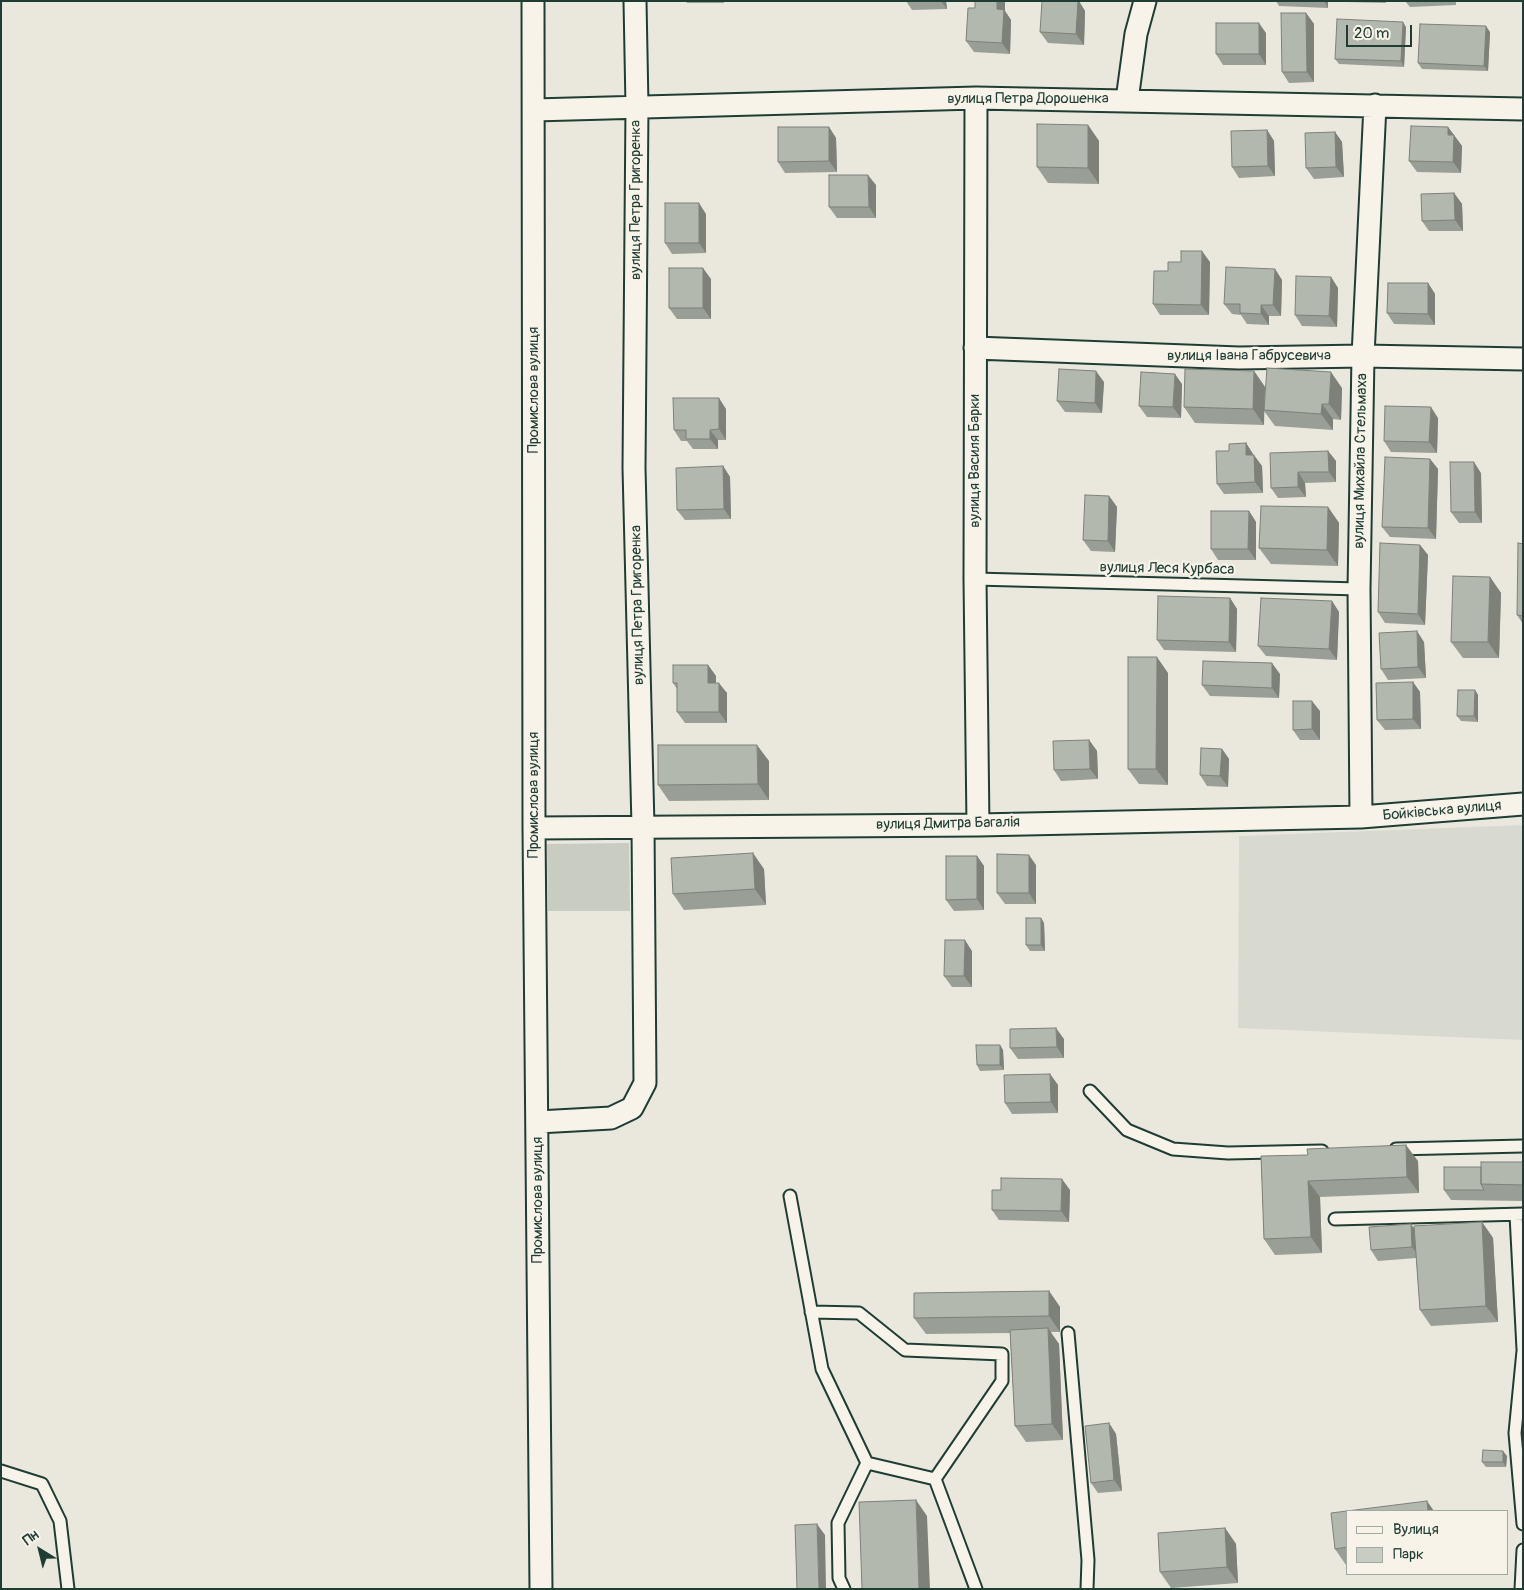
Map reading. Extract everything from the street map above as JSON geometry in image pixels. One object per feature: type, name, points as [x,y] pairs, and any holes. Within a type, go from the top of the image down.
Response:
[{"type":"street","name":"Промислова вулиця","points":[[533,1],[534,828],[541,1589]]},
{"type":"street","name":"вулиця Петра Григоренка","points":[[538,1122],[611,1118],[632,1108],[645,1083],[643,826],[634,468],[637,106],[635,1]]},
{"type":"street","points":[[1127,100],[1136,34],[1145,1]]},
{"type":"street","name":"вулиця Петра Дорошенка","points":[[534,110],[976,98],[1523,109]]},
{"type":"street","name":"вулиця Василя Барки","points":[[976,98],[974,579],[978,825]]},
{"type":"street","name":"вулиця Михайла Стельмаха","points":[[1361,817],[1359,589],[1363,356],[1375,105]]},
{"type":"street","name":"вулиця Івана Габрусевича","points":[[975,348],[1239,358],[1363,356],[1523,359]]},
{"type":"street","name":"Бойківська вулиця","points":[[1361,817],[1523,804]]},
{"type":"street","name":"вулиця Дмитра Багалія","points":[[534,828],[978,825],[1361,817]]},
{"type":"lane","name":"вулиця Леся Курбаса","points":[[974,579],[1359,589]]},
{"type":"lane","points":[[1090,1091],[1127,1130],[1173,1149],[1228,1153],[1336,1150]]},
{"type":"lane","points":[[1385,1149],[1523,1146]]},
{"type":"lane","points":[[790,1196],[822,1369],[867,1463]]},
{"type":"lane","points":[[1335,1219],[1519,1214],[1523,1350],[1515,1433],[1522,1518]]},
{"type":"lane","points":[[811,1312],[859,1313],[904,1350],[1002,1354],[1002,1381],[935,1479]]},
{"type":"lane","points":[[1068,1333],[1088,1560],[1087,1589]]},
{"type":"lane","points":[[867,1463],[935,1479]]},
{"type":"lane","points":[[844,1589],[839,1578],[838,1522],[867,1463]]},
{"type":"lane","points":[[1,1471],[42,1484],[60,1521],[68,1589]]},
{"type":"lane","points":[[935,1479],[976,1589]]},
{"type":"lane","points":[[1521,1589],[1523,1550]]},
{"type":"shaded area","points":[[1523,825],[1523,1040],[1238,1028],[1239,836]]},
{"type":"green space","points":[[629,843],[630,911],[548,911],[547,844]]},
{"type":"building","points":[[975,1],[997,1],[997,9],[1004,10],[1002,43],[966,41],[968,8],[975,8]]},
{"type":"building","points":[[1042,1],[1078,1],[1076,34],[1040,32]]},
{"type":"building","points":[[1281,13],[1306,13],[1307,72],[1282,72]]},
{"type":"building","points":[[1337,19],[1403,22],[1401,61],[1335,59]]},
{"type":"building","points":[[1216,23],[1259,23],[1259,54],[1216,54]]},
{"type":"building","points":[[1420,24],[1486,26],[1484,66],[1418,63]]},
{"type":"building","points":[[1037,124],[1088,125],[1088,168],[1037,167]]},
{"type":"building","points":[[1411,126],[1448,127],[1448,135],[1454,135],[1453,162],[1409,161]]},
{"type":"building","points":[[778,127],[829,127],[829,161],[778,162]]},
{"type":"building","points":[[1267,130],[1268,166],[1232,167],[1231,131]]},
{"type":"building","points":[[1335,132],[1336,167],[1306,168],[1305,133]]},
{"type":"building","points":[[829,175],[868,175],[869,207],[829,207]]},
{"type":"building","points":[[1454,193],[1455,220],[1422,221],[1421,194]]},
{"type":"building","points":[[665,203],[699,203],[699,243],[665,243]]},
{"type":"building","points":[[1181,251],[1202,251],[1201,305],[1153,304],[1154,271],[1168,271],[1168,262],[1181,262]]},
{"type":"building","points":[[1226,267],[1275,269],[1273,305],[1261,305],[1261,314],[1240,313],[1240,304],[1224,304]]},
{"type":"building","points":[[669,268],[703,268],[703,308],[669,308]]},
{"type":"building","points":[[1296,276],[1331,277],[1329,316],[1295,315]]},
{"type":"building","points":[[1388,283],[1428,283],[1428,314],[1387,313]]},
{"type":"building","points":[[1267,368],[1331,372],[1329,404],[1322,404],[1321,414],[1264,410]]},
{"type":"building","points":[[1059,369],[1096,371],[1095,403],[1057,401]]},
{"type":"building","points":[[1185,369],[1254,371],[1253,409],[1184,407]]},
{"type":"building","points":[[1141,372],[1175,374],[1173,407],[1139,406]]},
{"type":"building","points":[[673,398],[719,398],[719,429],[710,430],[710,439],[686,439],[686,430],[674,430]]},
{"type":"building","points":[[1385,406],[1431,407],[1429,442],[1384,441]]},
{"type":"building","points":[[1246,443],[1246,455],[1254,455],[1255,482],[1217,484],[1216,451],[1229,451],[1229,444]]},
{"type":"building","points":[[1328,451],[1329,472],[1298,472],[1298,487],[1271,488],[1270,453]]},
{"type":"building","points":[[1385,457],[1430,459],[1428,528],[1382,527]]},
{"type":"building","points":[[1450,462],[1474,462],[1475,512],[1451,512]]},
{"type":"building","points":[[723,466],[724,509],[677,510],[676,468]]},
{"type":"building","points":[[1085,495],[1109,496],[1108,541],[1083,540]]},
{"type":"building","points":[[1261,506],[1328,507],[1327,550],[1259,548]]},
{"type":"building","points":[[1211,511],[1249,511],[1248,549],[1211,549]]},
{"type":"building","points":[[1380,543],[1420,545],[1418,614],[1378,612]]},
{"type":"building","points":[[1518,543],[1523,544],[1523,616],[1517,615]]},
{"type":"building","points":[[1453,576],[1490,577],[1488,642],[1451,642]]},
{"type":"building","points":[[1158,596],[1230,598],[1229,642],[1157,640]]},
{"type":"building","points":[[1261,598],[1332,601],[1329,649],[1258,646]]},
{"type":"building","points":[[1417,631],[1418,667],[1381,669],[1379,633]]},
{"type":"building","points":[[1128,657],[1157,657],[1156,769],[1128,769]]},
{"type":"building","points":[[1203,661],[1272,663],[1272,688],[1202,685]]},
{"type":"building","points":[[673,665],[708,665],[708,683],[719,683],[719,712],[677,712],[677,683],[673,683]]},
{"type":"building","points":[[1413,682],[1413,719],[1377,720],[1376,683]]},
{"type":"building","points":[[1458,690],[1475,690],[1474,716],[1457,716]]},
{"type":"building","points":[[1293,701],[1312,701],[1312,729],[1293,730]]},
{"type":"building","points":[[1089,740],[1090,769],[1054,770],[1053,741]]},
{"type":"building","points":[[658,745],[757,745],[758,784],[658,785]]},
{"type":"building","points":[[1201,748],[1222,749],[1220,776],[1200,775]]},
{"type":"building","points":[[753,853],[755,889],[673,894],[671,858]]},
{"type":"building","points":[[997,854],[1029,855],[1029,893],[997,893]]},
{"type":"building","points":[[946,856],[977,856],[977,899],[946,900]]},
{"type":"building","points":[[1026,918],[1041,918],[1041,945],[1026,945]]},
{"type":"building","points":[[945,940],[965,940],[964,976],[944,976]]},
{"type":"building","points":[[1056,1028],[1057,1047],[1010,1048],[1010,1029]]},
{"type":"building","points":[[976,1045],[1000,1045],[1000,1065],[977,1065]]},
{"type":"building","points":[[1050,1074],[1051,1102],[1005,1103],[1004,1075]]},
{"type":"building","points":[[1406,1145],[1407,1177],[1308,1181],[1311,1237],[1264,1239],[1261,1156],[1308,1155],[1307,1149]]},
{"type":"building","points":[[1481,1162],[1523,1162],[1523,1185],[1481,1184]]},
{"type":"building","points":[[1444,1167],[1481,1167],[1481,1184],[1484,1190],[1444,1190]]},
{"type":"building","points":[[1001,1178],[1062,1179],[1061,1211],[992,1210],[992,1190],[1001,1190]]},
{"type":"building","points":[[1482,1222],[1486,1306],[1420,1310],[1414,1226]]},
{"type":"building","points":[[1411,1224],[1412,1247],[1371,1250],[1369,1227]]},
{"type":"building","points":[[1049,1291],[1049,1316],[914,1318],[914,1293]]},
{"type":"building","points":[[1048,1328],[1052,1424],[1015,1426],[1010,1330]]},
{"type":"building","points":[[1109,1423],[1114,1480],[1091,1483],[1085,1426]]},
{"type":"building","points":[[1483,1450],[1503,1451],[1503,1462],[1482,1462]]},
{"type":"building","points":[[916,1500],[919,1589],[862,1589],[859,1502]]},
{"type":"building","points":[[1427,1501],[1428,1510],[1355,1510]]},
{"type":"building","points":[[1346,1511],[1346,1547],[1335,1549],[1331,1513]]},
{"type":"building","points":[[817,1524],[819,1589],[797,1589],[795,1525]]},
{"type":"building","points":[[1225,1528],[1227,1567],[1160,1572],[1158,1533]]}]
